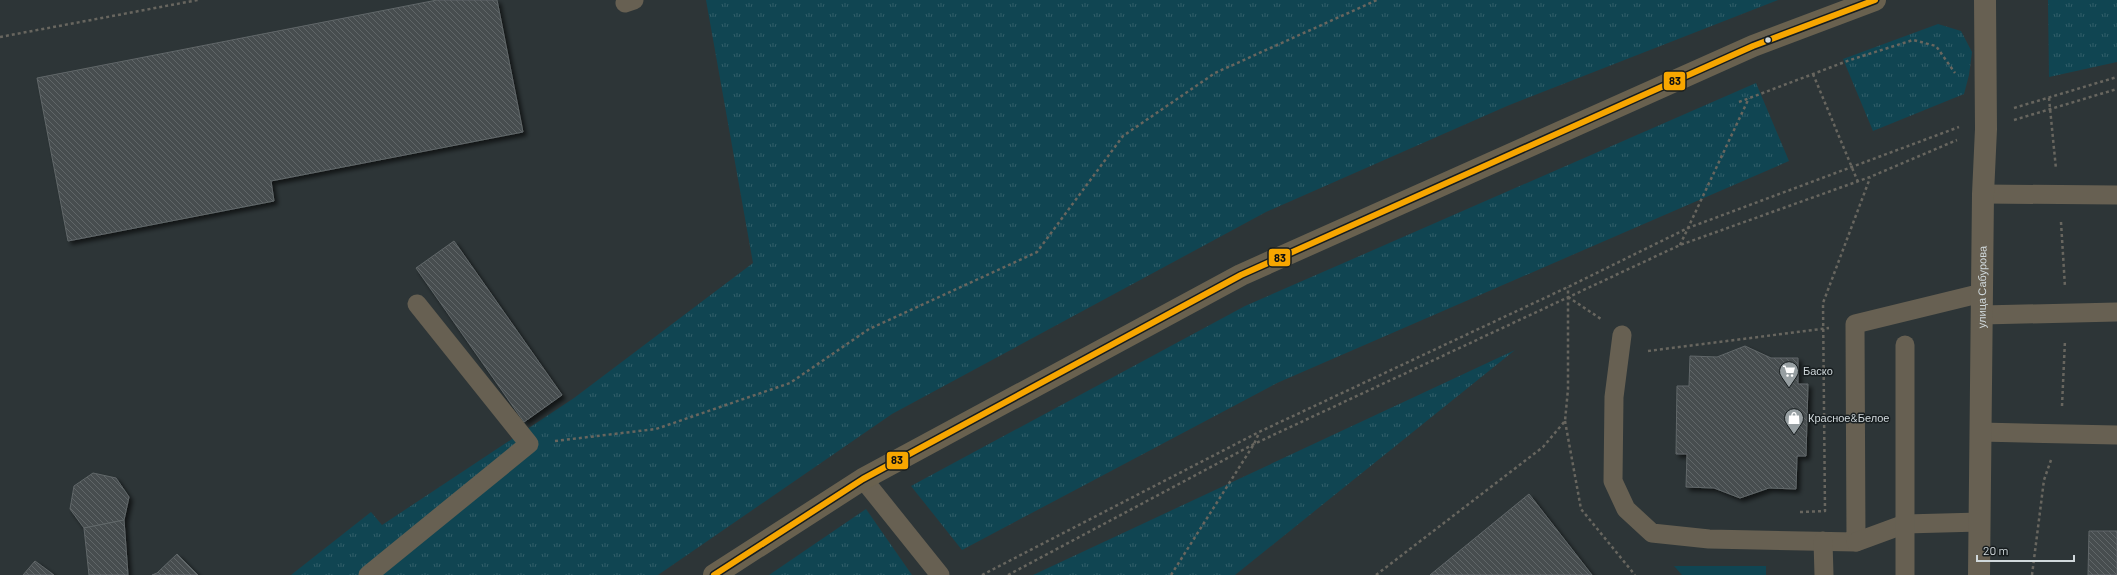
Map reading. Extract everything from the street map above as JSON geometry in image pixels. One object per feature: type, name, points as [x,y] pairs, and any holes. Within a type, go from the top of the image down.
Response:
[{"type":"main road","points":[[714,575],[863,479],[1241,275],[1753,46],[1875,0]]},
{"type":"street","name":"улица Сабурова","points":[[1979,575],[1985,123],[1985,0]]},
{"type":"lane","points":[[1983,194],[2117,195]]},
{"type":"lane","points":[[1856,542],[1855,324],[1982,293]]},
{"type":"lane","points":[[368,575],[529,444],[417,304]]},
{"type":"lane","points":[[1982,315],[2117,312]]},
{"type":"lane","points":[[1622,335],[1614,397],[1613,481],[1626,509],[1652,533],[1709,539],[1856,542],[1905,524],[1980,522]]},
{"type":"lane","points":[[1905,345],[1905,575]]},
{"type":"lane","points":[[1980,432],[2117,434]]},
{"type":"lane","points":[[863,479],[940,575]]},
{"type":"lane","points":[[1823,541],[1824,575]]},
{"type":"path","points":[[0,37],[198,0]]},
{"type":"path","points":[[529,444],[656,429],[790,383],[869,329],[1037,252],[1123,136],[1215,73],[1377,0]]},
{"type":"path","points":[[1739,102],[1850,60],[1913,40],[1936,46],[1955,70],[1956,78]]},
{"type":"path","points":[[1813,74],[1858,182]]},
{"type":"path","points":[[1008,575],[1254,444],[1680,246],[1858,182],[1961,139],[1985,123],[2117,77]]},
{"type":"path","points":[[1985,123],[2117,89]]},
{"type":"path","points":[[1680,246],[1749,98]]},
{"type":"path","points":[[1960,120],[1960,146]]},
{"type":"path","points":[[982,575],[1259,432],[1568,287],[1688,228],[1960,127]]},
{"type":"path","points":[[1794,512],[1825,511],[1823,303],[1870,177]]},
{"type":"path","points":[[1568,287],[1568,389],[1565,421],[1581,509],[1635,575]]},
{"type":"path","points":[[1568,297],[1644,351],[1855,324]]},
{"type":"path","points":[[1376,575],[1543,447],[1565,421]]},
{"type":"path","points":[[1171,575],[1254,444],[1259,432]]},
{"type":"green space","points":[[706,0],[1778,0],[1507,106],[1266,212],[892,414],[658,575],[291,575],[371,512],[382,525],[574,398],[753,263]]},
{"type":"green space","points":[[2048,0],[2117,0],[2117,62],[2049,77]]},
{"type":"green space","points":[[1938,24],[1961,31],[1972,52],[1969,75],[1964,94],[1873,131],[1843,59]]},
{"type":"green space","points":[[1756,83],[1789,161],[1277,383],[962,550],[911,486],[1245,306]]},
{"type":"green space","points":[[1515,350],[1235,575],[1033,575]]},
{"type":"green space","points":[[866,509],[912,575],[769,575]]},
{"type":"green space","points":[[1674,566],[1766,566],[1766,575],[1682,575]]},
{"type":"building","points":[[437,0],[497,0],[523,132],[271,181],[274,201],[68,241],[37,78]]},
{"type":"building","points":[[454,241],[562,395],[524,422],[416,268]]},
{"type":"building","points":[[1745,346],[1771,358],[1798,358],[1798,384],[1808,384],[1806,456],[1797,456],[1796,489],[1769,488],[1740,498],[1714,488],[1686,487],[1687,454],[1676,454],[1677,386],[1689,386],[1690,356],[1717,357]]},
{"type":"building","points":[[93,473],[116,478],[129,497],[124,520],[84,528],[70,509],[74,486]]},
{"type":"building","points":[[1529,494],[1592,575],[1430,575]]},
{"type":"building","points":[[124,520],[128,575],[89,575],[84,528]]},
{"type":"building","points":[[2089,531],[2117,531],[2117,575],[2088,575]]},
{"type":"building","points":[[177,554],[198,575],[152,575],[157,573]]},
{"type":"building","points":[[35,561],[54,575],[23,575]]},
{"type":"transit line","name":"83","points":[[714,575],[863,479],[1241,275],[1753,46],[1875,0]]},
{"type":"place","name":"Баско","points":[[1789,388]]},
{"type":"place","name":"Красное&Белое","points":[[1794,435]]}]
